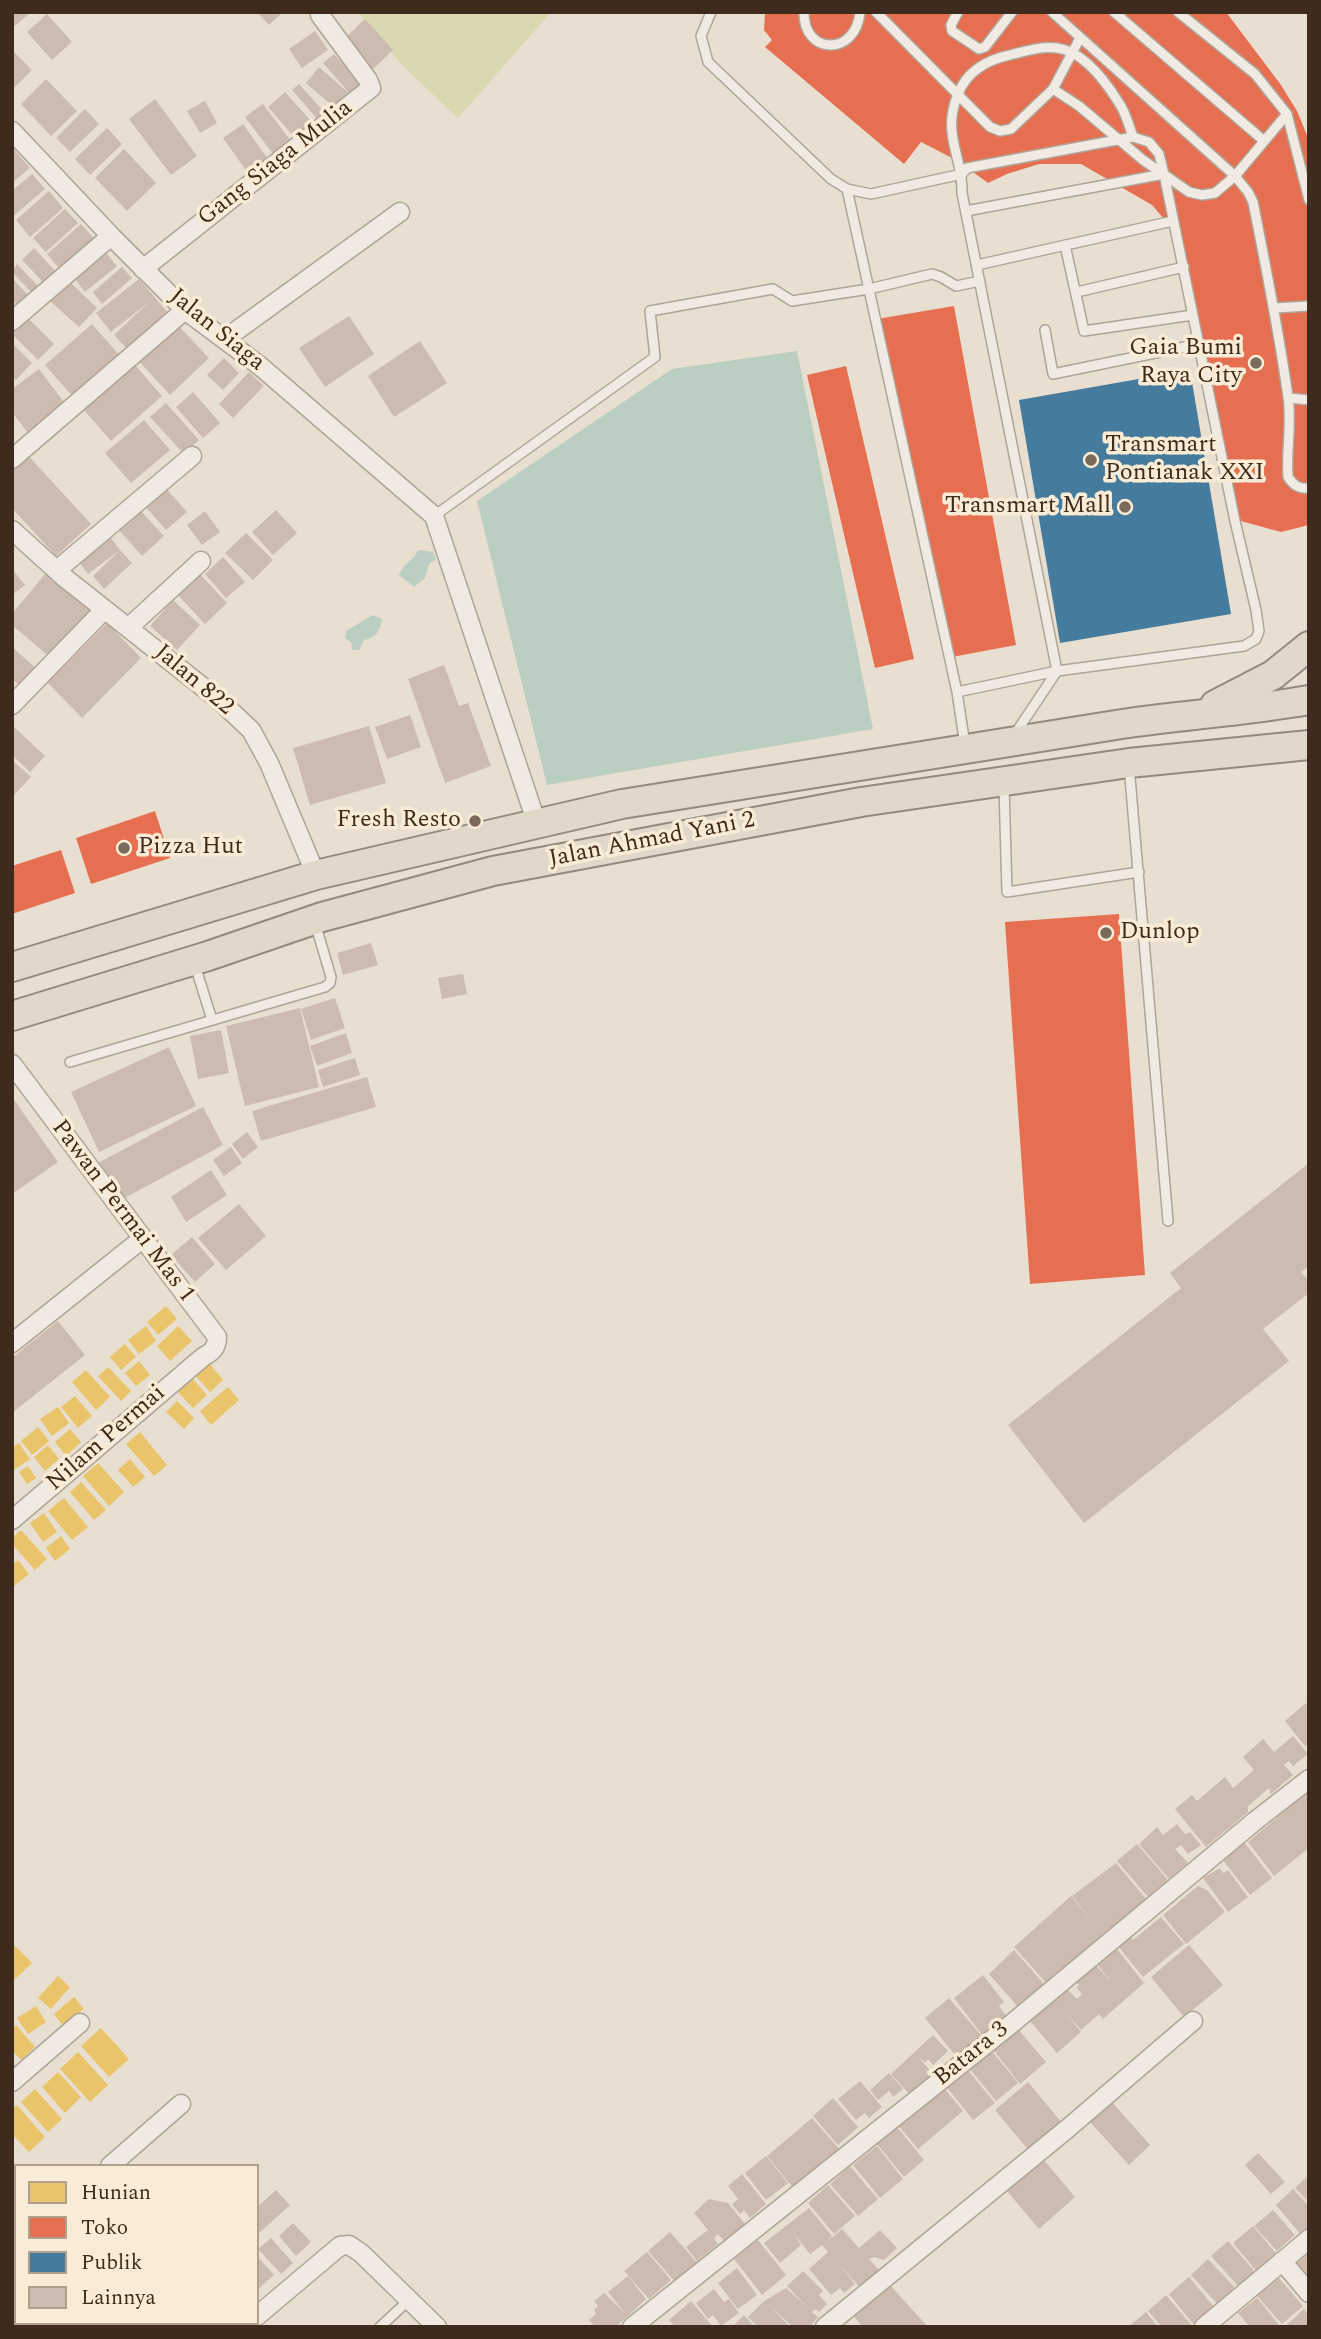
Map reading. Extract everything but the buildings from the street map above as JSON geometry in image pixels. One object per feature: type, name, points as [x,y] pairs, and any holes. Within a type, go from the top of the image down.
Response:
[{"type":"highway","points":[[1196,714],[1273,675],[1309,646]]},
{"type":"highway","name":"Jalan Ahmad Yani 2","points":[[12,967],[316,875],[622,804],[966,748],[1309,700]]},
{"type":"highway","name":"Jalan Ahmad Yani 2","points":[[12,1016],[193,961],[314,920],[493,871],[861,802],[1129,763],[1309,746]]},
{"type":"street","name":"Gang Siaga Mulia","points":[[143,269],[371,88],[368,80],[320,15]]},
{"type":"street","name":"Jalan Siaga","points":[[12,131],[143,269],[186,310],[349,441],[434,516]]},
{"type":"street","points":[[225,340],[400,212]]},
{"type":"street","points":[[12,321],[111,236]]},
{"type":"street","points":[[12,459],[186,310]]},
{"type":"street","points":[[57,570],[192,456]]},
{"type":"street","points":[[434,516],[537,824]]},
{"type":"street","name":"Jalan 822","points":[[13,532],[104,610],[218,699],[251,730],[269,763],[316,875]]},
{"type":"street","points":[[128,628],[201,561]]},
{"type":"street","points":[[12,705],[104,610]]},
{"type":"street","name":"Pawan Permai Mas 1","points":[[12,1065],[217,1336],[217,1344],[212,1352],[203,1357]]},
{"type":"street","points":[[12,1343],[142,1239]]},
{"type":"street","name":"Nilam Permai","points":[[12,1520],[203,1357]]},
{"type":"street","name":"Batara 3","points":[[632,2327],[1010,2025],[1309,1779]]},
{"type":"street","points":[[825,2327],[1067,2129],[1193,2021]]},
{"type":"street","points":[[12,2082],[80,2023]]},
{"type":"street","points":[[112,2164],[181,2104]]},
{"type":"street","points":[[1204,2327],[1309,2239]]},
{"type":"street","points":[[259,2314],[340,2246],[349,2245],[438,2327]]},
{"type":"street","points":[[1282,2261],[1309,2293]]},
{"type":"lane","points":[[711,12],[701,36],[708,62],[831,179],[847,189],[871,194],[962,174],[967,168],[1133,137],[1149,142],[1158,154],[1259,631],[1256,639],[1244,646],[1057,671],[957,692]]},
{"type":"lane","points":[[804,12],[806,26],[815,39],[832,47],[842,45],[853,33],[860,12]]},
{"type":"lane","points":[[876,12],[990,127],[1000,131],[1011,129],[1053,89],[1080,38]]},
{"type":"lane","points":[[958,12],[951,24],[952,31],[979,49],[985,47],[1012,12]]},
{"type":"lane","points":[[1052,12],[1235,176],[1248,192],[1253,202],[1275,308],[1280,355],[1289,398],[1288,477],[1293,484],[1303,489],[1309,488]]},
{"type":"lane","points":[[1114,12],[1263,140]]},
{"type":"lane","points":[[1178,12],[1255,74],[1287,114],[1309,200]]},
{"type":"lane","points":[[1010,742],[1057,671],[962,193],[962,174],[953,147],[951,117],[958,93],[971,71],[998,58],[1042,47],[1060,48],[1084,60],[1121,104],[1133,137]]},
{"type":"lane","points":[[1053,89],[1079,106],[1143,160],[1189,192],[1202,195],[1215,193],[1235,176],[1287,114]]},
{"type":"lane","points":[[966,211],[1164,174]]},
{"type":"lane","points":[[847,189],[957,692],[966,748]]},
{"type":"lane","points":[[976,265],[1173,220]]},
{"type":"lane","points":[[1065,245],[1084,331],[1193,315]]},
{"type":"lane","points":[[1077,292],[1184,267]]},
{"type":"lane","points":[[434,516],[655,357],[650,311],[773,289],[792,300],[869,289],[932,274],[941,276],[956,286],[980,281]]},
{"type":"lane","points":[[1275,308],[1309,306]]},
{"type":"lane","points":[[1045,331],[1052,374],[1199,344]]},
{"type":"lane","points":[[1289,398],[1309,400]]},
{"type":"lane","points":[[1129,763],[1168,1221]]},
{"type":"lane","points":[[1003,781],[1007,892],[1139,872]]},
{"type":"lane","points":[[70,1062],[330,983],[331,977],[314,920]]},
{"type":"lane","points":[[193,961],[212,1020]]},
{"type":"lane","points":[[380,2327],[409,2300]]},
{"type":"shaded area","points":[[358,12],[551,12],[458,118],[403,66]]},
{"type":"shaded area","points":[[797,351],[873,729],[547,785],[477,501],[672,369]]},
{"type":"shaded area","points":[[418,550],[433,552],[436,559],[429,564],[425,578],[414,587],[399,575]]},
{"type":"shaded area","points":[[373,615],[382,619],[379,630],[372,638],[364,640],[359,650],[352,650],[351,642],[345,638],[346,631]]},
{"type":"place","name":"Gaia Bumi Raya City","points":[[1256,363]]},
{"type":"place","name":"Transmart Pontianak XXI","points":[[1091,460]]},
{"type":"place","name":"Transmart Mall","points":[[1125,507]]},
{"type":"place","name":"Fresh Resto","points":[[475,821]]},
{"type":"place","name":"Pizza Hut","points":[[124,848]]},
{"type":"place","name":"Dunlop","points":[[1106,933]]}]
